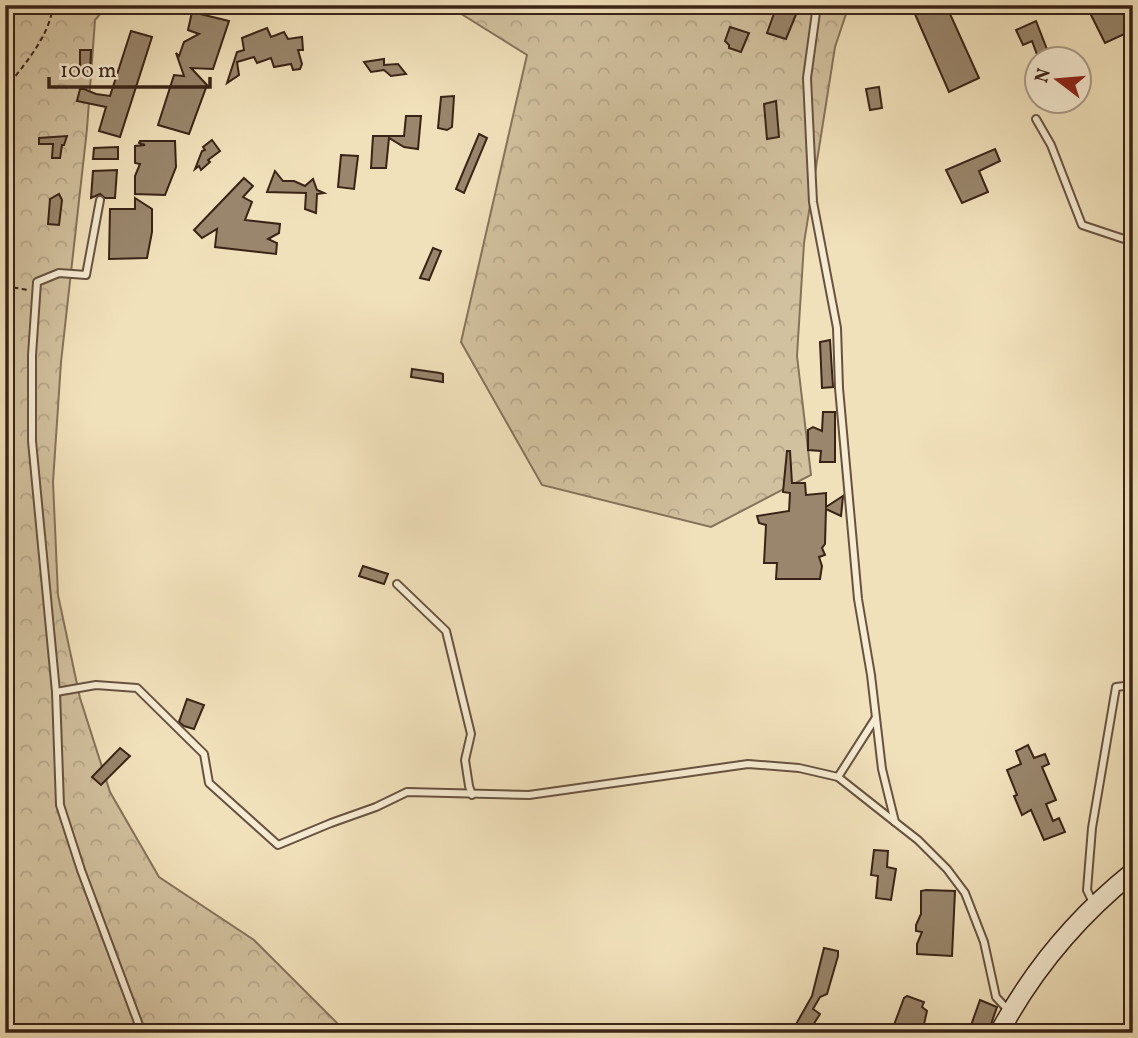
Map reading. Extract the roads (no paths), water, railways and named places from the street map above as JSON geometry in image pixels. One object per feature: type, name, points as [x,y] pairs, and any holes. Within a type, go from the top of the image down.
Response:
[{"type":"main road","points":[[999,1033],[1064,935],[1133,872]]},
{"type":"lane","points":[[817,5],[807,78],[813,202],[837,328],[839,388],[858,599],[882,769],[895,822]]},
{"type":"lane","points":[[1036,119],[1051,145],[1082,225],[1133,242]]},
{"type":"lane","points":[[100,200],[86,275],[59,273],[37,282],[32,355],[32,441],[56,692],[60,805],[142,1033]]},
{"type":"lane","points":[[397,584],[446,631],[471,734],[466,760],[472,795]]},
{"type":"lane","points":[[56,692],[96,685],[137,688],[204,754],[209,783],[278,845],[407,792],[529,795],[748,764],[799,768],[838,777],[918,840],[947,869],[965,893],[984,942],[996,997],[1010,1013]]},
{"type":"lane","points":[[1094,905],[1087,890],[1092,828],[1116,687],[1133,685]]},
{"type":"lane","points":[[838,777],[875,719]]}]
